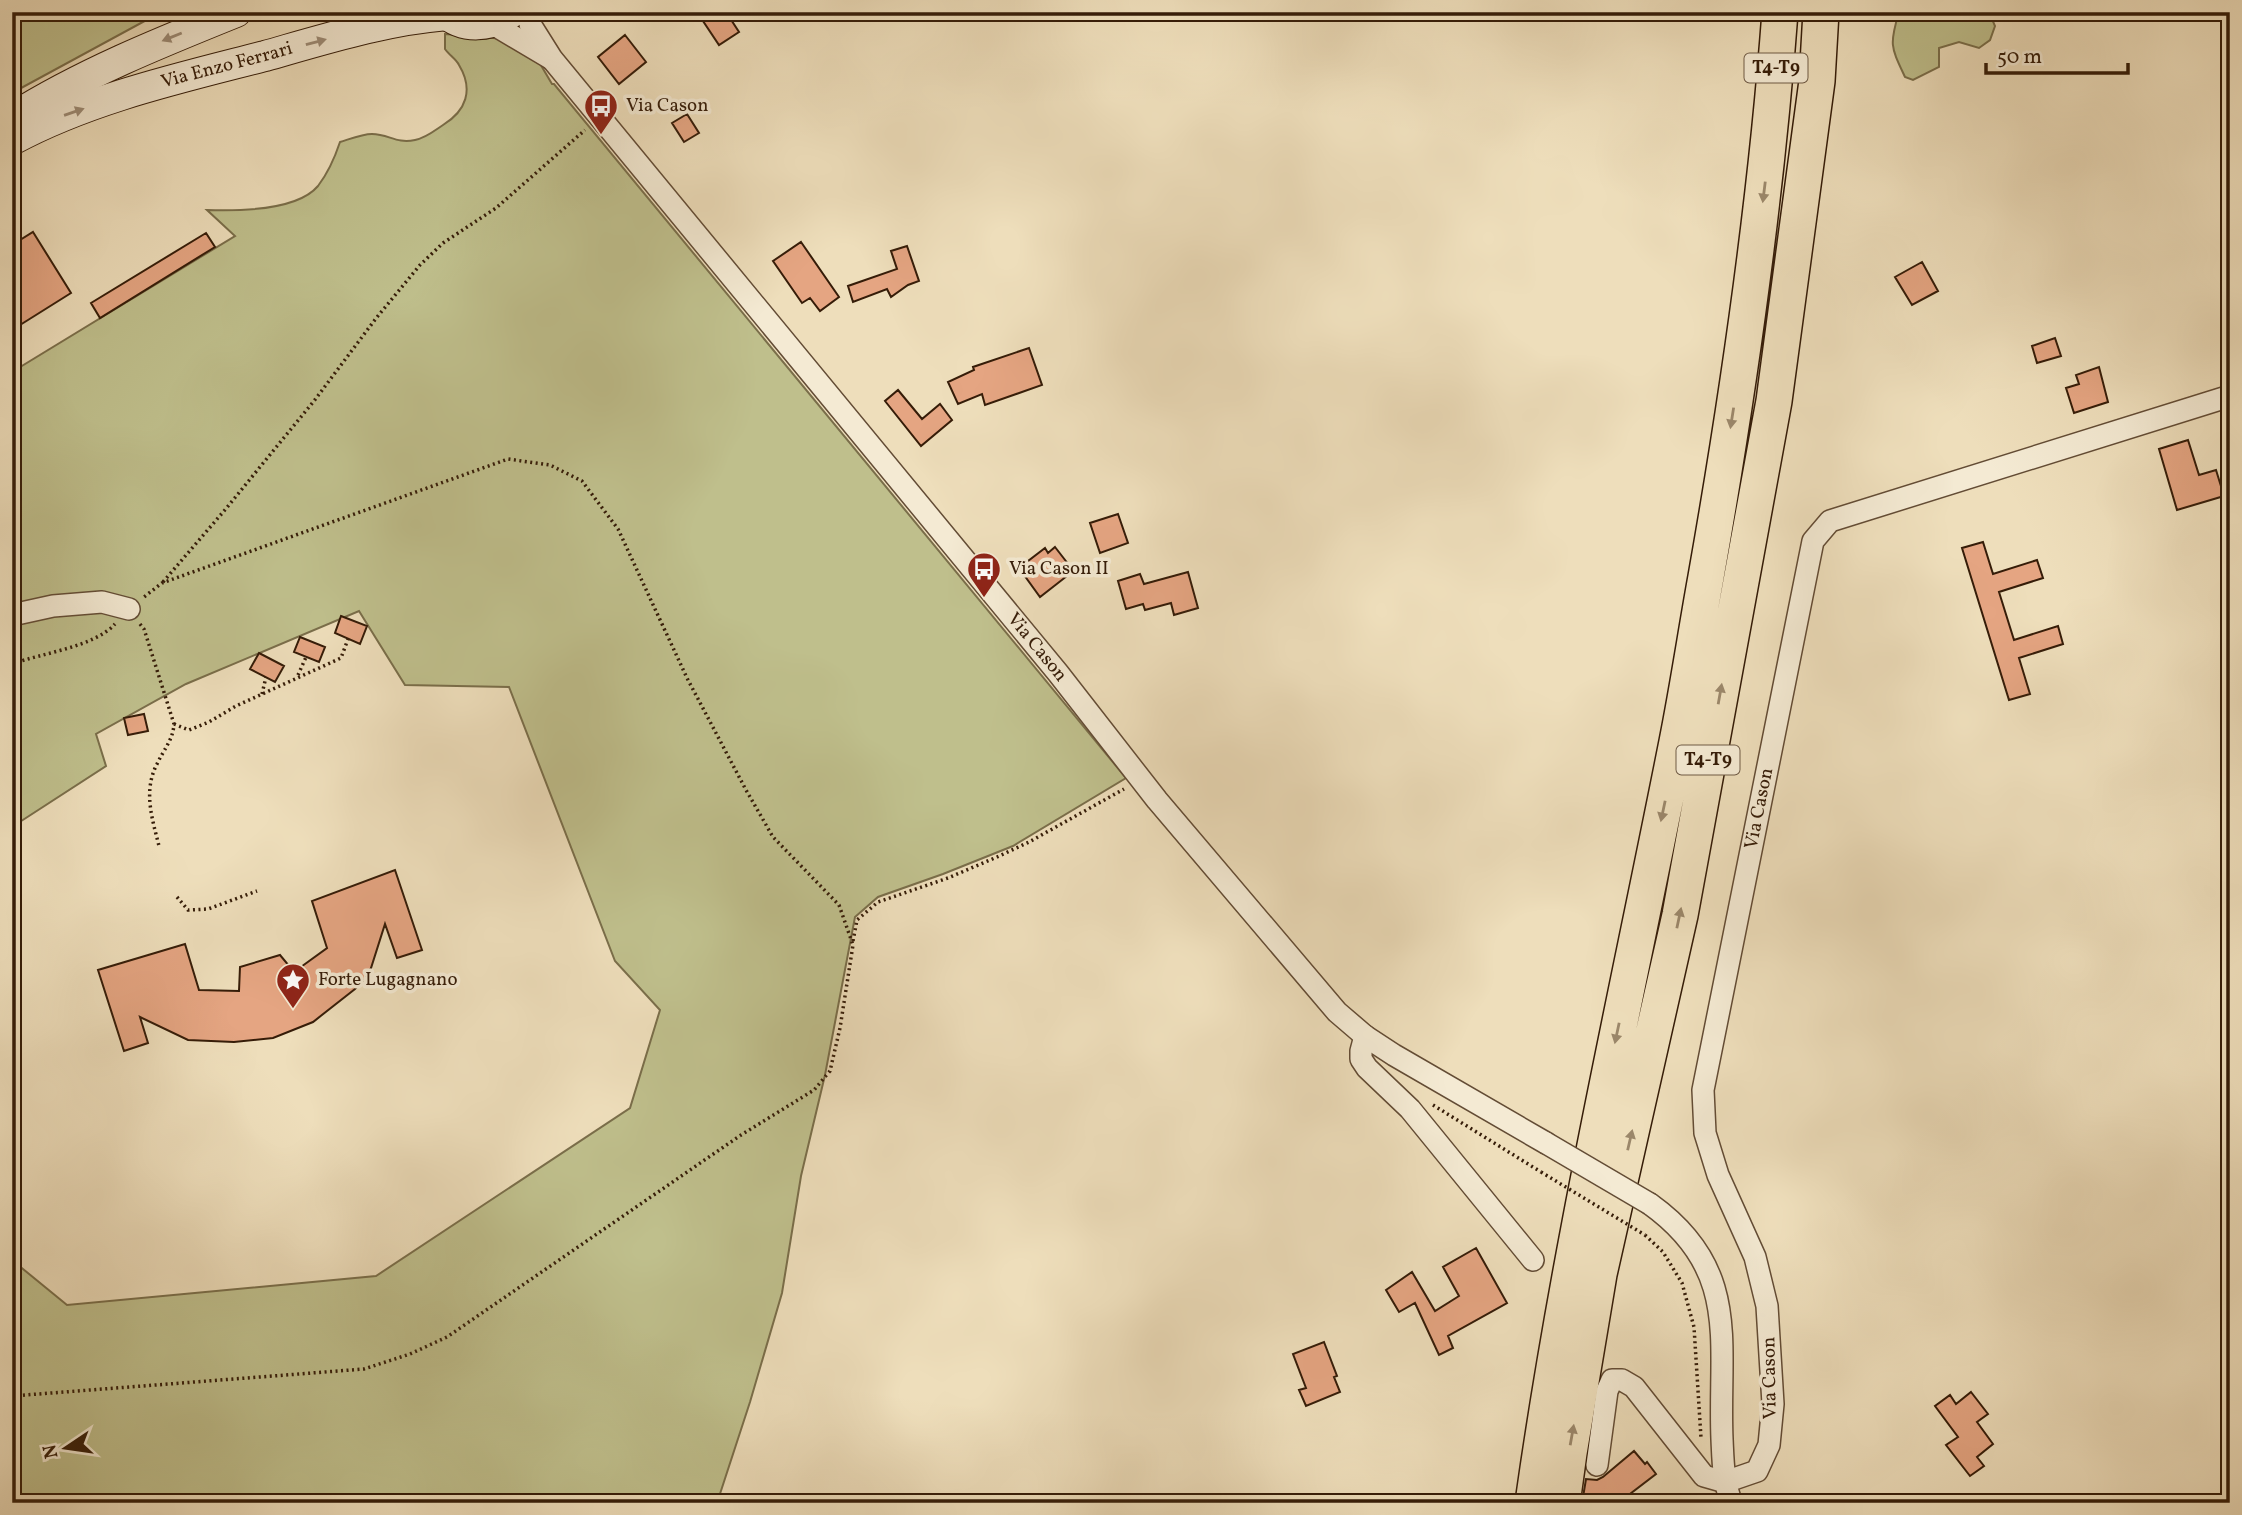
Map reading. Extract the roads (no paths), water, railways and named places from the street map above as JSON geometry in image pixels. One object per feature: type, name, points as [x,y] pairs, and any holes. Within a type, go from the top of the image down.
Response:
[{"type":"highway","name":"T4-T9","points":[[1767,12],[1772,125]]},
{"type":"highway","name":"T4-T9","points":[[1533,1503],[1570,1266],[1678,737],[1716,519],[1753,286],[1772,125],[1780,12]]},
{"type":"highway","name":"T4-T9","points":[[1562,1503],[1600,1274],[1680,915],[1774,401],[1817,81],[1821,12]]},
{"type":"main road","name":"Via Enzo Ferrari","points":[[12,118],[144,48],[236,12]]},
{"type":"main road","name":"Via Enzo Ferrari","points":[[12,140],[46,122],[159,84],[376,27],[445,14]]},
{"type":"main road","points":[[445,14],[461,22],[476,25],[501,18]]},
{"type":"street","name":"Via Cason","points":[[528,12],[530,24],[552,59],[1058,673],[1142,781],[1337,1012],[1394,1055],[1650,1204],[1672,1220],[1689,1239],[1710,1275],[1720,1306],[1723,1337],[1722,1434],[1729,1492],[1757,1471],[1769,1445],[1773,1404],[1772,1366],[1767,1306],[1755,1257],[1718,1175],[1706,1133],[1703,1090],[1813,541],[1830,521],[2230,396]]},
{"type":"street","name":"Via Cason","points":[[501,18],[552,59]]},
{"type":"street","points":[[12,615],[53,606],[102,602],[129,609]]},
{"type":"street","points":[[1365,1035],[1361,1059],[1367,1068],[1410,1110],[1533,1260]]},
{"type":"street","points":[[1597,1465],[1607,1391],[1612,1380],[1622,1380],[1634,1387],[1704,1476],[1729,1492]]},
{"type":"place","name":"Via Cason","points":[[601,136]]},
{"type":"place","name":"Via Cason II","points":[[984,599]]},
{"type":"place","name":"Forte Lugagnano","points":[[293,1010]]}]
